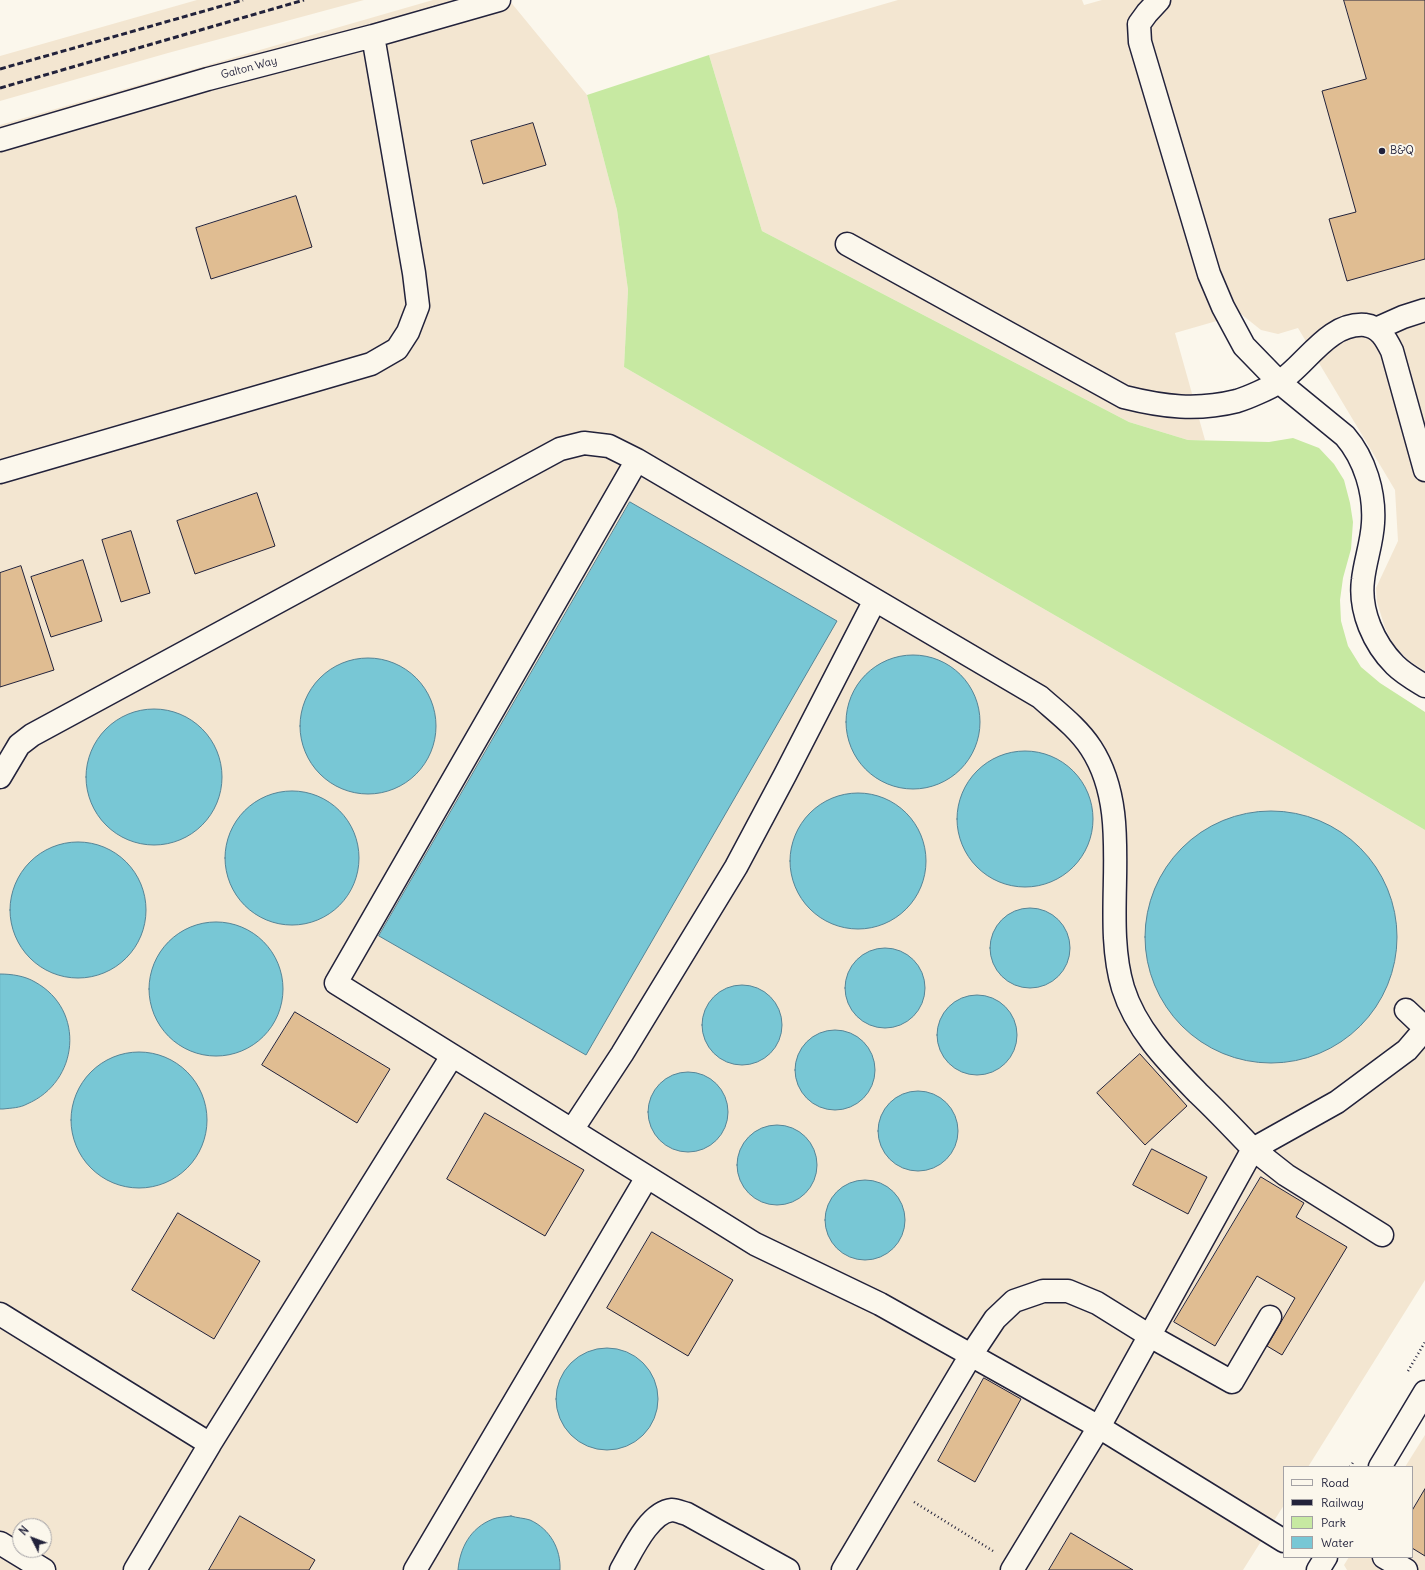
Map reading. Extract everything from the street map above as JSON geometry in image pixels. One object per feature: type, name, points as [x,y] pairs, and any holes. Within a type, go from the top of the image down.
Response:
[{"type":"street","name":"Galton Way","points":[[0,140],[208,79],[374,36],[499,0]]},
{"type":"street","points":[[1159,0],[1147,12],[1139,24],[1140,42],[1208,274],[1223,308],[1244,346],[1279,382],[1345,436],[1352,444],[1360,459],[1370,487],[1373,506],[1373,524],[1363,580],[1363,600],[1366,616],[1376,638],[1388,657],[1407,675],[1425,686]]},
{"type":"street","points":[[0,472],[371,364],[397,349],[408,332],[418,306],[414,273],[374,36]]},
{"type":"street","points":[[847,244],[1124,397],[1152,404],[1197,408],[1238,400],[1279,382],[1320,345],[1340,331],[1349,327],[1360,325],[1369,326],[1376,329],[1384,336],[1392,351],[1425,470]]},
{"type":"street","points":[[1376,329],[1403,317],[1425,310]]},
{"type":"street","points":[[0,777],[19,745],[32,735],[560,449],[584,443],[609,446],[637,460],[1040,697],[1069,722],[1091,748],[1106,778],[1114,813],[1114,919],[1116,956],[1124,989],[1138,1023],[1159,1050],[1253,1149],[1286,1175],[1382,1236]]},
{"type":"street","points":[[637,460],[336,983],[756,1244],[880,1304],[1099,1427],[1283,1541]]},
{"type":"street","points":[[572,1130],[622,1054],[736,867],[875,600]]},
{"type":"street","points":[[1014,1567],[1099,1427],[1253,1149],[1338,1102],[1407,1050],[1425,1028],[1406,1010]]},
{"type":"street","points":[[135,1570],[210,1444],[452,1056]]},
{"type":"street","points":[[415,1570],[647,1177]]},
{"type":"street","points":[[843,1570],[971,1355],[995,1320],[1014,1301],[1043,1291],[1068,1291],[1097,1303],[1150,1336],[1232,1382],[1270,1317]]},
{"type":"street","points":[[0,1314],[210,1444]]},
{"type":"street","points":[[1381,1466],[1425,1392]]},
{"type":"street","points":[[621,1570],[648,1525],[659,1515],[672,1510],[687,1514],[788,1570]]},
{"type":"street","points":[[0,1544],[44,1570]]},
{"type":"street","points":[[1386,1558],[1406,1570]]},
{"type":"path","points":[[892,1488],[1014,1567]]},
{"type":"shaded area","points":[[197,0],[364,0],[168,53],[0,101],[0,56]]},
{"type":"shaded area","points":[[433,0],[509,0],[587,95],[617,210],[628,290],[624,367],[1425,830],[1425,1280],[1309,1466],[1283,1466],[1283,1507],[1243,1570],[0,1570],[0,125]]},
{"type":"shaded area","points":[[898,0],[1082,0],[1084,5],[1102,0],[1425,0],[1425,671],[1408,660],[1393,644],[1385,628],[1377,602],[1376,588],[1398,541],[1395,490],[1298,328],[1278,334],[1261,330],[1241,314],[1175,333],[1205,440],[1188,440],[1129,422],[762,231],[709,55]]},
{"type":"shaded area","points":[[1425,1435],[1425,1570],[1347,1570],[1344,1565],[1348,1558],[1413,1558],[1413,1466],[1406,1466]]},
{"type":"green space","points":[[709,55],[762,231],[1129,422],[1188,440],[1269,442],[1293,438],[1319,448],[1334,464],[1344,480],[1353,522],[1351,549],[1343,578],[1340,600],[1341,621],[1348,646],[1361,667],[1380,683],[1425,712],[1425,830],[624,367],[628,290],[617,210],[587,95]]},
{"type":"water","points":[[630,502],[837,621],[586,1055],[379,936]]},
{"type":"water","points":[[920,655],[933,657],[945,662],[961,674],[973,690],[978,702],[980,722],[978,742],[973,754],[961,770],[945,782],[933,787],[906,789],[893,787],[881,782],[865,770],[853,754],[848,742],[846,715],[848,702],[853,690],[865,674],[881,662],[893,657]]},
{"type":"water","points":[[368,658],[388,661],[400,666],[416,678],[428,694],[433,706],[436,726],[433,746],[428,758],[416,774],[400,786],[388,791],[368,794],[348,791],[336,786],[320,774],[308,758],[303,746],[300,726],[303,706],[308,694],[320,678],[336,666],[348,661]]},
{"type":"water","points":[[154,709],[174,712],[186,717],[202,729],[214,745],[219,757],[222,777],[219,797],[214,809],[202,825],[186,837],[174,842],[154,845],[134,842],[122,837],[106,825],[94,809],[89,797],[86,777],[89,757],[94,745],[106,729],[122,717],[134,712]]},
{"type":"water","points":[[1025,751],[1045,754],[1057,759],[1073,771],[1085,787],[1090,799],[1093,819],[1090,839],[1085,851],[1073,867],[1057,879],[1045,884],[1025,887],[1005,884],[993,879],[977,867],[965,851],[960,839],[957,819],[960,799],[965,787],[977,771],[993,759],[1005,754]]},
{"type":"water","points":[[299,791],[312,793],[340,810],[357,838],[359,858],[357,878],[340,906],[312,923],[285,925],[272,923],[244,906],[227,878],[225,851],[227,838],[244,810],[272,793]]},
{"type":"water","points":[[858,793],[878,796],[890,801],[906,813],[918,829],[923,841],[926,861],[923,881],[918,893],[906,909],[890,921],[878,926],[858,929],[838,926],[826,921],[810,909],[798,893],[793,881],[790,861],[793,841],[798,829],[810,813],[826,801],[838,796]]},
{"type":"water","points":[[1259,811],[1283,811],[1308,816],[1331,826],[1351,839],[1369,857],[1382,877],[1392,900],[1397,925],[1395,962],[1388,985],[1369,1017],[1351,1035],[1331,1048],[1308,1058],[1283,1063],[1259,1063],[1234,1058],[1211,1048],[1191,1035],[1173,1017],[1160,997],[1150,974],[1145,949],[1145,925],[1150,900],[1160,877],[1173,857],[1191,839],[1211,826],[1234,816]]},
{"type":"water","points":[[78,842],[98,845],[110,850],[126,862],[138,878],[143,890],[146,910],[143,930],[138,942],[126,958],[110,970],[98,975],[78,978],[58,975],[46,970],[30,958],[18,942],[13,930],[10,910],[13,890],[18,878],[30,862],[46,850],[58,845]]},
{"type":"water","points":[[1030,908],[1045,911],[1058,920],[1067,933],[1070,948],[1067,963],[1058,976],[1045,985],[1030,988],[1015,985],[1002,976],[993,963],[990,948],[993,933],[1002,920],[1015,911]]},
{"type":"water","points":[[223,922],[236,924],[248,929],[264,941],[276,957],[281,969],[283,989],[281,1009],[276,1021],[264,1037],[248,1049],[236,1054],[209,1056],[196,1054],[184,1049],[168,1037],[156,1021],[151,1009],[149,982],[151,969],[156,957],[168,941],[184,929],[196,924]]},
{"type":"water","points":[[885,948],[900,951],[913,960],[922,973],[925,988],[922,1003],[913,1016],[900,1025],[885,1028],[870,1025],[857,1016],[848,1003],[845,988],[848,973],[857,960],[870,951]]},
{"type":"water","points":[[0,974],[27,978],[51,994],[63,1010],[69,1027],[70,1045],[66,1063],[57,1080],[44,1094],[24,1105],[15,1108],[3,1109],[0,1109]]},
{"type":"water","points":[[742,985],[757,988],[770,997],[779,1010],[782,1025],[779,1040],[770,1053],[757,1062],[742,1065],[727,1062],[714,1053],[705,1040],[702,1025],[705,1010],[714,997],[727,988]]},
{"type":"water","points":[[977,995],[992,998],[1005,1007],[1014,1020],[1017,1035],[1014,1050],[1005,1063],[992,1072],[977,1075],[962,1072],[949,1063],[940,1050],[937,1035],[940,1020],[949,1007],[962,998]]},
{"type":"water","points":[[835,1030],[850,1033],[863,1042],[872,1055],[875,1070],[872,1085],[863,1098],[850,1107],[835,1110],[820,1107],[807,1098],[798,1085],[795,1070],[798,1055],[807,1042],[820,1033]]},
{"type":"water","points":[[139,1052],[159,1055],[171,1060],[187,1072],[199,1088],[204,1100],[207,1120],[204,1140],[199,1152],[187,1168],[171,1180],[159,1185],[139,1188],[119,1185],[107,1180],[91,1168],[79,1152],[74,1140],[71,1120],[74,1100],[79,1088],[91,1072],[107,1060],[119,1055]]},
{"type":"water","points":[[688,1072],[703,1075],[716,1084],[725,1097],[728,1112],[725,1127],[716,1140],[703,1149],[688,1152],[673,1149],[660,1140],[651,1127],[648,1112],[651,1097],[660,1084],[673,1075]]},
{"type":"water","points":[[918,1091],[933,1094],[946,1103],[955,1116],[958,1131],[955,1146],[946,1159],[933,1168],[918,1171],[903,1168],[890,1159],[881,1146],[878,1131],[881,1116],[890,1103],[903,1094]]},
{"type":"water","points":[[777,1125],[792,1128],[805,1137],[814,1150],[817,1165],[814,1180],[805,1193],[792,1202],[777,1205],[762,1202],[749,1193],[740,1180],[737,1165],[740,1150],[749,1137],[762,1128]]},
{"type":"water","points":[[865,1180],[880,1183],[893,1192],[902,1205],[905,1220],[902,1235],[893,1248],[880,1257],[865,1260],[850,1257],[837,1248],[828,1235],[825,1220],[828,1205],[837,1192],[850,1183]]},
{"type":"water","points":[[607,1348],[627,1352],[635,1356],[643,1363],[650,1371],[654,1379],[658,1399],[654,1419],[650,1427],[643,1435],[635,1442],[627,1446],[607,1450],[587,1446],[579,1442],[571,1435],[564,1427],[560,1419],[556,1399],[560,1379],[564,1371],[571,1363],[579,1356],[587,1352]]},
{"type":"water","points":[[511,1516],[530,1520],[549,1534],[559,1555],[560,1570],[458,1570],[461,1554],[472,1533],[493,1519]]},
{"type":"building","name":"B&Q","points":[[1344,0],[1425,0],[1425,259],[1347,281],[1329,219],[1356,212],[1322,91],[1366,79]]},
{"type":"building","points":[[533,123],[546,165],[483,184],[471,141]]},
{"type":"building","points":[[296,196],[312,247],[211,279],[196,228]]},
{"type":"building","points":[[257,493],[275,546],[195,574],[177,521]]},
{"type":"building","points":[[131,531],[150,593],[121,602],[102,540]]},
{"type":"building","points":[[83,560],[102,621],[51,637],[31,577]]},
{"type":"building","points":[[21,566],[54,670],[0,687],[0,573]]},
{"type":"building","points":[[295,1012],[390,1069],[357,1123],[262,1065]]},
{"type":"building","points":[[1140,1054],[1187,1106],[1145,1145],[1097,1093]]},
{"type":"building","points":[[485,1113],[584,1170],[545,1236],[447,1179]]},
{"type":"building","points":[[1152,1149],[1207,1177],[1188,1214],[1133,1185]]},
{"type":"building","points":[[1261,1177],[1304,1203],[1296,1217],[1347,1247],[1282,1355],[1267,1346],[1295,1298],[1257,1276],[1215,1346],[1174,1322]]},
{"type":"building","points":[[178,1213],[260,1261],[214,1339],[132,1290]]},
{"type":"building","points":[[652,1232],[733,1280],[688,1356],[607,1308]]},
{"type":"building","points":[[984,1378],[1021,1399],[975,1482],[938,1461]]},
{"type":"building","points":[[1425,1489],[1425,1556],[1413,1549],[1413,1509]]},
{"type":"building","points":[[240,1516],[315,1560],[309,1570],[209,1570]]},
{"type":"building","points":[[1071,1533],[1133,1570],[1049,1570]]},
{"type":"railway","points":[[0,69],[243,0]]},
{"type":"railway","points":[[0,88],[304,0]]},
{"type":"place","name":"B&Q","points":[[1382,151]]}]
